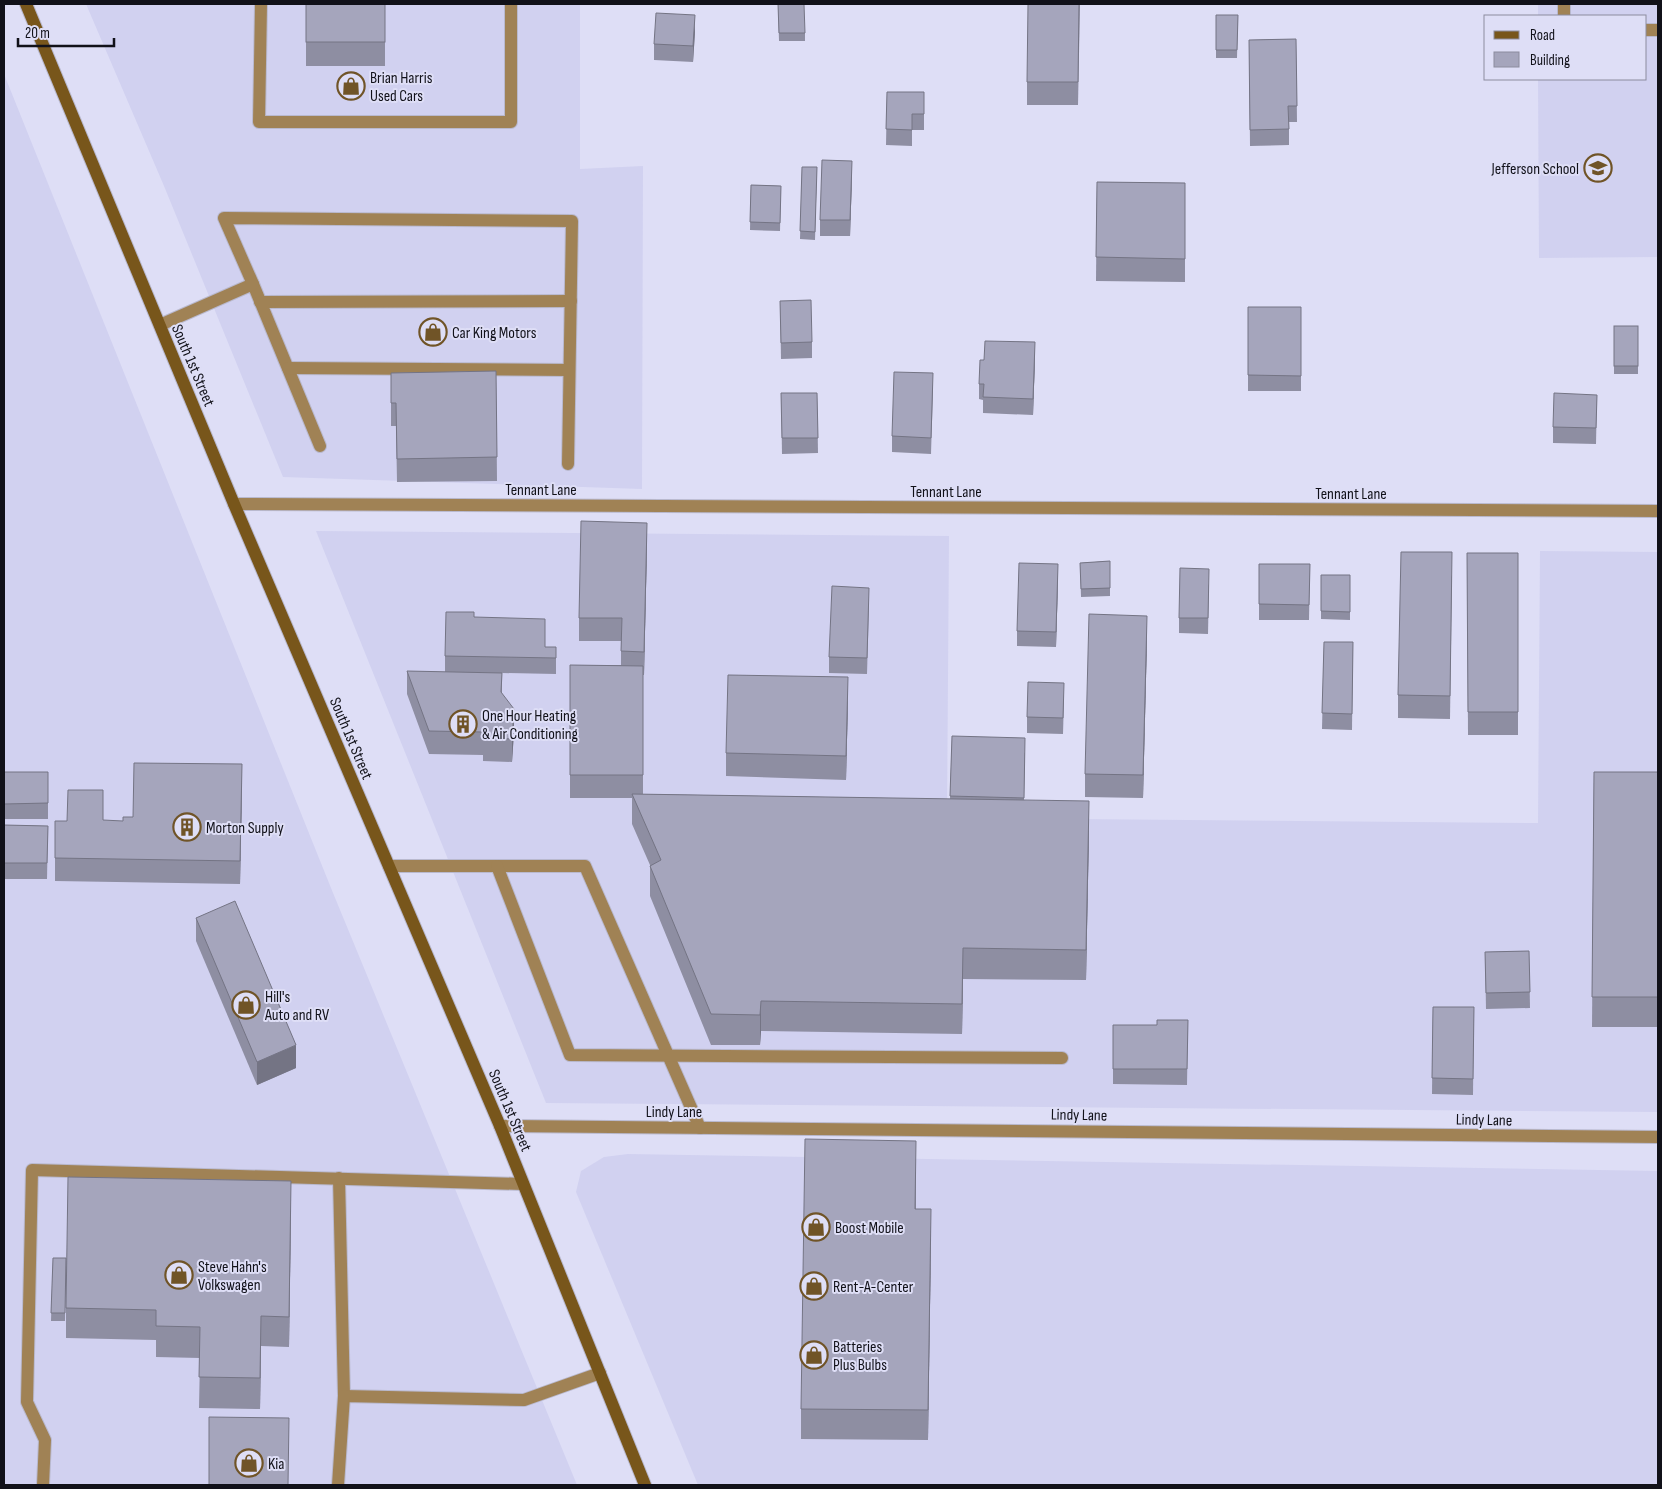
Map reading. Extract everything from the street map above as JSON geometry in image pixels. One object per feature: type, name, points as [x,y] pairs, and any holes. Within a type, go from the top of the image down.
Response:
[{"type":"main road","name":"South 1st Street","points":[[26,4],[234,504],[500,1126],[645,1485]]},
{"type":"street","points":[[261,4],[259,122],[511,122],[511,4]]},
{"type":"street","points":[[320,446],[224,218],[572,221],[568,464]]},
{"type":"street","points":[[160,325],[253,284]]},
{"type":"street","points":[[260,302],[571,300]]},
{"type":"street","points":[[288,368],[570,370]]},
{"type":"street","name":"Tennant Lane","points":[[234,504],[1658,511]]},
{"type":"street","points":[[388,866],[585,866],[700,1128]]},
{"type":"street","points":[[497,866],[570,1055],[1062,1058]]},
{"type":"street","name":"Lindy Lane","points":[[500,1126],[1658,1137]]},
{"type":"street","points":[[43,1485],[45,1440],[27,1402],[32,1170],[523,1184]]},
{"type":"street","points":[[338,1485],[344,1396],[339,1178]]},
{"type":"street","points":[[344,1396],[524,1400],[600,1373]]},
{"type":"shaded area","name":"Car King Motors","points":[[86,4],[580,4],[580,169],[643,166],[642,489],[283,477],[164,186]]},
{"type":"shaded area","name":"Jefferson School","points":[[1538,4],[1658,4],[1658,257],[1539,258],[1538,80],[1647,80],[1647,15],[1538,15]]},
{"type":"shaded area","points":[[4,74],[331,888],[577,1485],[4,1485]]},
{"type":"shaded area","points":[[316,531],[949,536],[947,818],[1538,823],[1540,551],[1658,552],[1658,1112],[546,1103]]},
{"type":"shaded area","points":[[628,1154],[1658,1171],[1658,1485],[698,1485],[576,1192],[581,1171],[604,1157]]},
{"type":"building","points":[[306,4],[385,4],[385,42],[306,42]]},
{"type":"building","points":[[778,4],[804,4],[805,33],[779,33]]},
{"type":"building","points":[[1028,4],[1079,4],[1078,82],[1027,82]]},
{"type":"building","points":[[656,13],[695,15],[693,46],[654,44]]},
{"type":"building","points":[[1216,15],[1238,15],[1237,50],[1216,50]]},
{"type":"building","points":[[1296,39],[1297,106],[1288,106],[1289,129],[1250,130],[1249,40]]},
{"type":"building","points":[[887,92],[924,92],[924,114],[912,114],[912,130],[886,129]]},
{"type":"building","points":[[822,160],[852,161],[850,220],[820,220]]},
{"type":"building","points":[[802,167],[817,167],[815,232],[800,231]]},
{"type":"building","points":[[1097,182],[1185,183],[1185,259],[1096,257]]},
{"type":"building","points":[[751,185],[781,186],[780,223],[750,222]]},
{"type":"building","points":[[811,300],[812,342],[781,343],[780,301]]},
{"type":"building","points":[[1248,307],[1301,307],[1301,376],[1248,375]]},
{"type":"building","points":[[1614,326],[1638,326],[1638,366],[1614,366]]},
{"type":"building","points":[[985,341],[1035,342],[1033,399],[983,397],[984,384],[979,384],[980,360],[984,360]]},
{"type":"building","points":[[496,371],[497,457],[397,459],[396,403],[391,403],[391,373]]},
{"type":"building","points":[[894,372],[933,373],[931,438],[892,436]]},
{"type":"building","points":[[781,393],[817,393],[818,438],[782,438]]},
{"type":"building","points":[[1554,393],[1597,395],[1596,428],[1553,427]]},
{"type":"building","points":[[581,521],[647,523],[644,652],[621,651],[622,618],[579,618]]},
{"type":"building","points":[[1401,552],[1452,552],[1450,696],[1398,695]]},
{"type":"building","points":[[1467,553],[1518,553],[1518,712],[1468,712]]},
{"type":"building","points":[[1110,561],[1110,588],[1081,589],[1080,563]]},
{"type":"building","points":[[1019,563],[1058,564],[1056,632],[1017,631]]},
{"type":"building","points":[[1259,564],[1310,564],[1309,605],[1259,604]]},
{"type":"building","points":[[1180,568],[1209,569],[1208,618],[1179,618]]},
{"type":"building","points":[[1321,575],[1350,575],[1350,612],[1321,611]]},
{"type":"building","points":[[832,586],[869,588],[867,658],[829,657]]},
{"type":"building","points":[[446,612],[474,612],[474,617],[545,619],[545,647],[556,647],[556,658],[445,656]]},
{"type":"building","points":[[1089,614],[1147,616],[1143,775],[1085,774]]},
{"type":"building","points":[[1324,642],[1353,642],[1352,714],[1322,713]]},
{"type":"building","points":[[570,665],[643,666],[643,775],[570,775]]},
{"type":"building","points":[[407,671],[502,673],[501,692],[514,709],[512,739],[483,738],[483,732],[429,731]]},
{"type":"building","points":[[728,675],[848,677],[846,756],[726,753]]},
{"type":"building","points":[[1028,682],[1064,683],[1063,718],[1027,717]]},
{"type":"building","points":[[952,736],[1025,738],[1024,798],[950,796]]},
{"type":"building","name":"Morton Supply","points":[[134,763],[242,764],[240,861],[55,858],[55,821],[67,821],[68,790],[103,790],[103,820],[123,821],[123,817],[133,817]]},
{"type":"building","points":[[4,772],[48,772],[48,803],[4,804]]},
{"type":"building","points":[[1594,772],[1658,772],[1658,997],[1592,997]]},
{"type":"building","points":[[632,794],[1089,801],[1086,950],[963,948],[962,1004],[761,1001],[760,1015],[711,1014],[650,866],[661,860]]},
{"type":"building","points":[[4,825],[48,826],[47,863],[4,863]]},
{"type":"building","name":"Hill's Auto and RV","points":[[235,901],[296,1045],[257,1062],[196,918]]},
{"type":"building","points":[[1529,951],[1530,992],[1486,993],[1485,952]]},
{"type":"building","points":[[1433,1007],[1474,1007],[1473,1079],[1432,1078]]},
{"type":"building","points":[[1157,1020],[1188,1020],[1187,1069],[1113,1069],[1113,1025],[1157,1025]]},
{"type":"building","points":[[805,1139],[916,1141],[915,1209],[931,1209],[928,1410],[801,1409]]},
{"type":"building","name":"Steve Hahn's Volkswagen","points":[[68,1177],[291,1181],[289,1317],[261,1316],[260,1378],[199,1377],[200,1327],[156,1326],[156,1310],[66,1308]]},
{"type":"building","points":[[53,1258],[66,1258],[65,1313],[51,1313]]},
{"type":"building","name":"Kia","points":[[209,1417],[289,1418],[288,1485],[209,1485]]},
{"type":"place","name":"Brian Harris Used Cars","points":[[351,86]]},
{"type":"place","name":"Jefferson School","points":[[1598,168]]},
{"type":"place","name":"Car King Motors","points":[[433,332]]},
{"type":"place","name":"One Hour Heating & Air Conditioning","points":[[463,724]]},
{"type":"place","name":"Morton Supply","points":[[187,827]]},
{"type":"place","name":"Hill's Auto and RV","points":[[246,1005]]},
{"type":"place","name":"Boost Mobile","points":[[816,1227]]},
{"type":"place","name":"Steve Hahn's Volkswagen","points":[[179,1275]]},
{"type":"place","name":"Rent-A-Center","points":[[814,1286]]},
{"type":"place","name":"Batteries Plus Bulbs","points":[[814,1355]]},
{"type":"place","name":"Kia","points":[[249,1463]]}]
